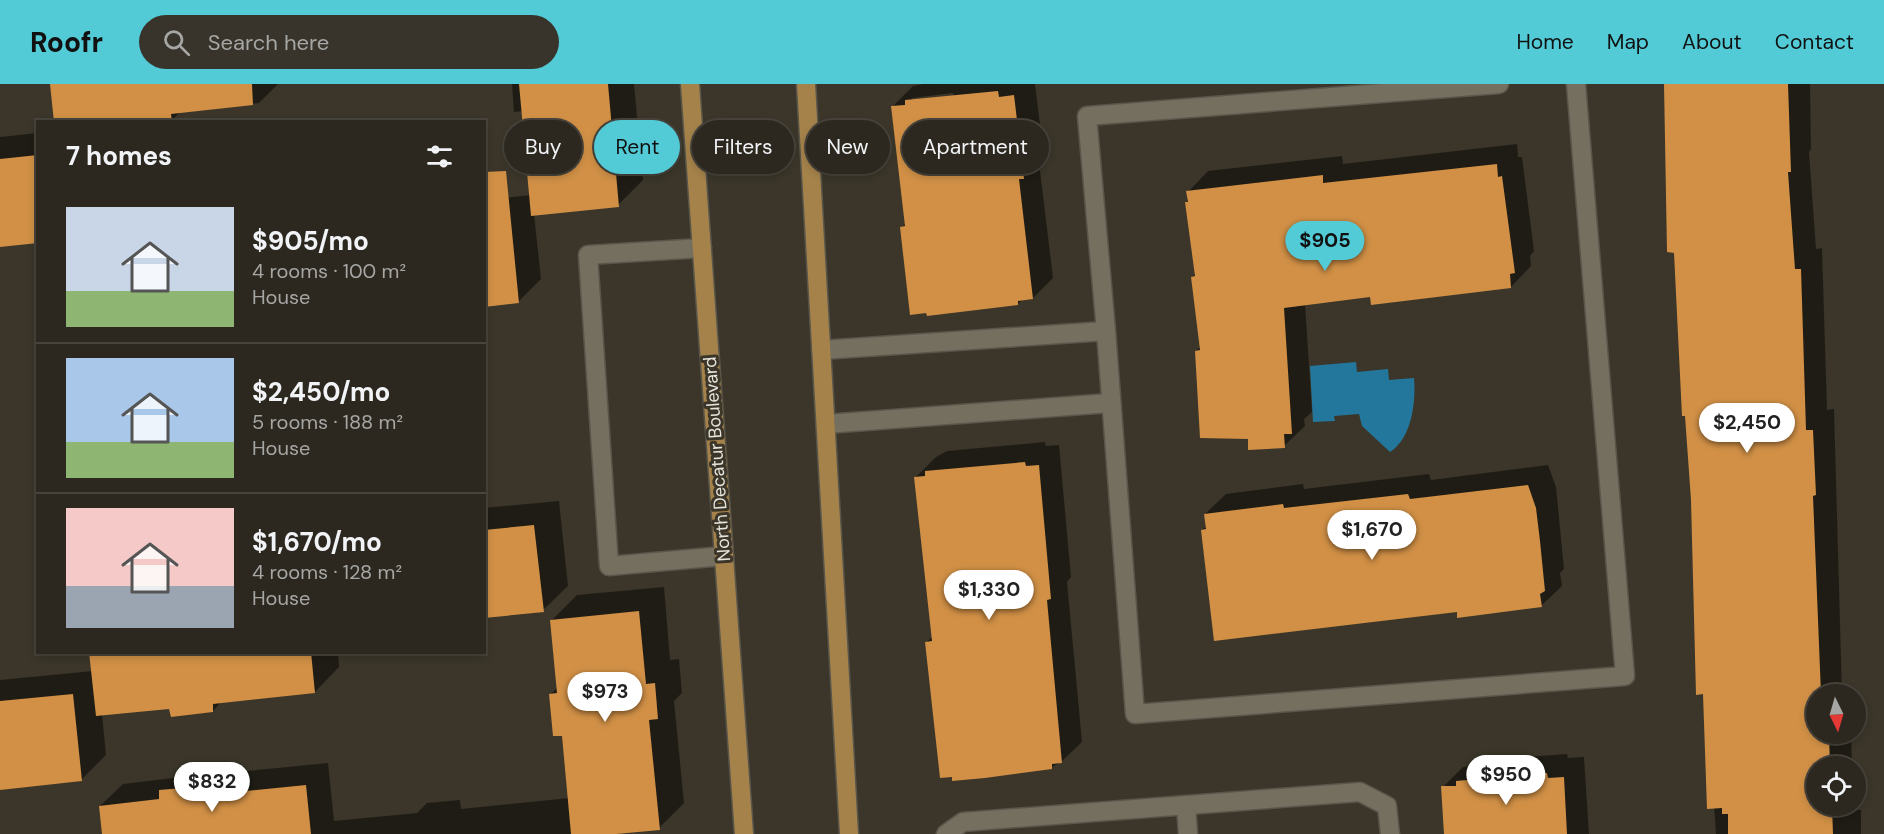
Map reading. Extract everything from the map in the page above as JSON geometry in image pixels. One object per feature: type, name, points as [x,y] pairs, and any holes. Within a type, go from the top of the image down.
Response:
[{"type":"main road","name":"North Decatur Boulevard","points":[[690,84],[744,834]]},
{"type":"main road","points":[[806,84],[849,834]]},
{"type":"lane","points":[[1499,84],[1087,116],[1135,714],[1625,676],[1576,84]]},
{"type":"lane","points":[[702,248],[588,255],[609,566],[724,556]]},
{"type":"lane","points":[[821,350],[1106,331]]},
{"type":"lane","points":[[826,424],[1110,403]]},
{"type":"lane","points":[[946,834],[963,822],[1360,792],[1387,806],[1390,834]]},
{"type":"lane","points":[[1186,805],[1188,834]]},
{"type":"water","points":[[1356,362],[1357,372],[1388,369],[1389,380],[1414,378],[1413,408],[1408,429],[1397,446],[1390,452],[1362,426],[1359,414],[1334,416],[1335,421],[1313,422],[1310,366]]},
{"type":"building","points":[[50,84],[252,84],[253,105],[171,114],[172,120],[54,120]]},
{"type":"building","points":[[519,84],[608,84],[611,120],[594,120],[594,174],[616,174],[619,207],[531,216],[527,174],[582,174],[582,120],[522,120]]},
{"type":"building","points":[[1664,84],[1788,84],[1791,172],[1788,172],[1795,269],[1801,269],[1806,430],[1813,430],[1816,495],[1813,496],[1821,684],[1806,684],[1806,744],[1829,744],[1830,756],[1806,756],[1806,816],[1832,816],[1833,834],[1728,834],[1728,814],[1722,814],[1722,808],[1707,809],[1703,694],[1696,695],[1691,500],[1685,416],[1682,416],[1674,253],[1667,252]]},
{"type":"building","points":[[998,91],[999,97],[1014,95],[1017,120],[902,120],[902,174],[1023,174],[1024,179],[1019,179],[1033,299],[1018,301],[1018,305],[927,316],[926,313],[910,315],[900,227],[905,226],[891,106],[905,105],[905,100]]},
{"type":"building","points":[[36,155],[36,243],[0,247],[0,159]]},
{"type":"building","points":[[1497,164],[1498,177],[1502,176],[1515,273],[1510,274],[1511,288],[1371,305],[1370,297],[1284,308],[1292,434],[1284,434],[1285,448],[1248,450],[1248,439],[1200,438],[1195,351],[1200,350],[1191,277],[1195,276],[1185,202],[1188,202],[1186,191],[1323,175],[1323,183]]},
{"type":"building","points":[[504,171],[504,174],[506,174],[519,303],[486,307],[486,172]]},
{"type":"building","points":[[1025,462],[1026,466],[1039,465],[1051,599],[1047,600],[1062,763],[1052,764],[1052,769],[952,781],[952,777],[940,778],[925,642],[932,641],[914,477],[925,476],[925,471]]},
{"type":"building","points":[[1528,485],[1536,508],[1540,541],[1545,591],[1540,594],[1542,607],[1457,618],[1457,612],[1214,641],[1201,530],[1206,529],[1204,514],[1283,504],[1284,508],[1408,494],[1410,499]]},
{"type":"building","points":[[534,525],[544,612],[486,618],[486,530]]},
{"type":"building","points":[[639,611],[646,684],[655,683],[658,719],[649,720],[660,830],[616,834],[571,834],[562,736],[553,736],[549,694],[557,693],[550,620]]},
{"type":"building","points":[[89,654],[311,654],[315,693],[213,704],[213,712],[171,717],[169,709],[96,716]]},
{"type":"building","points":[[73,694],[82,781],[0,790],[0,701]]},
{"type":"building","points":[[1547,773],[1548,778],[1564,777],[1567,834],[1444,834],[1441,786],[1456,786],[1456,781]]},
{"type":"building","points":[[306,785],[311,834],[102,834],[99,806],[159,799],[159,790],[194,787],[195,796]]}]
